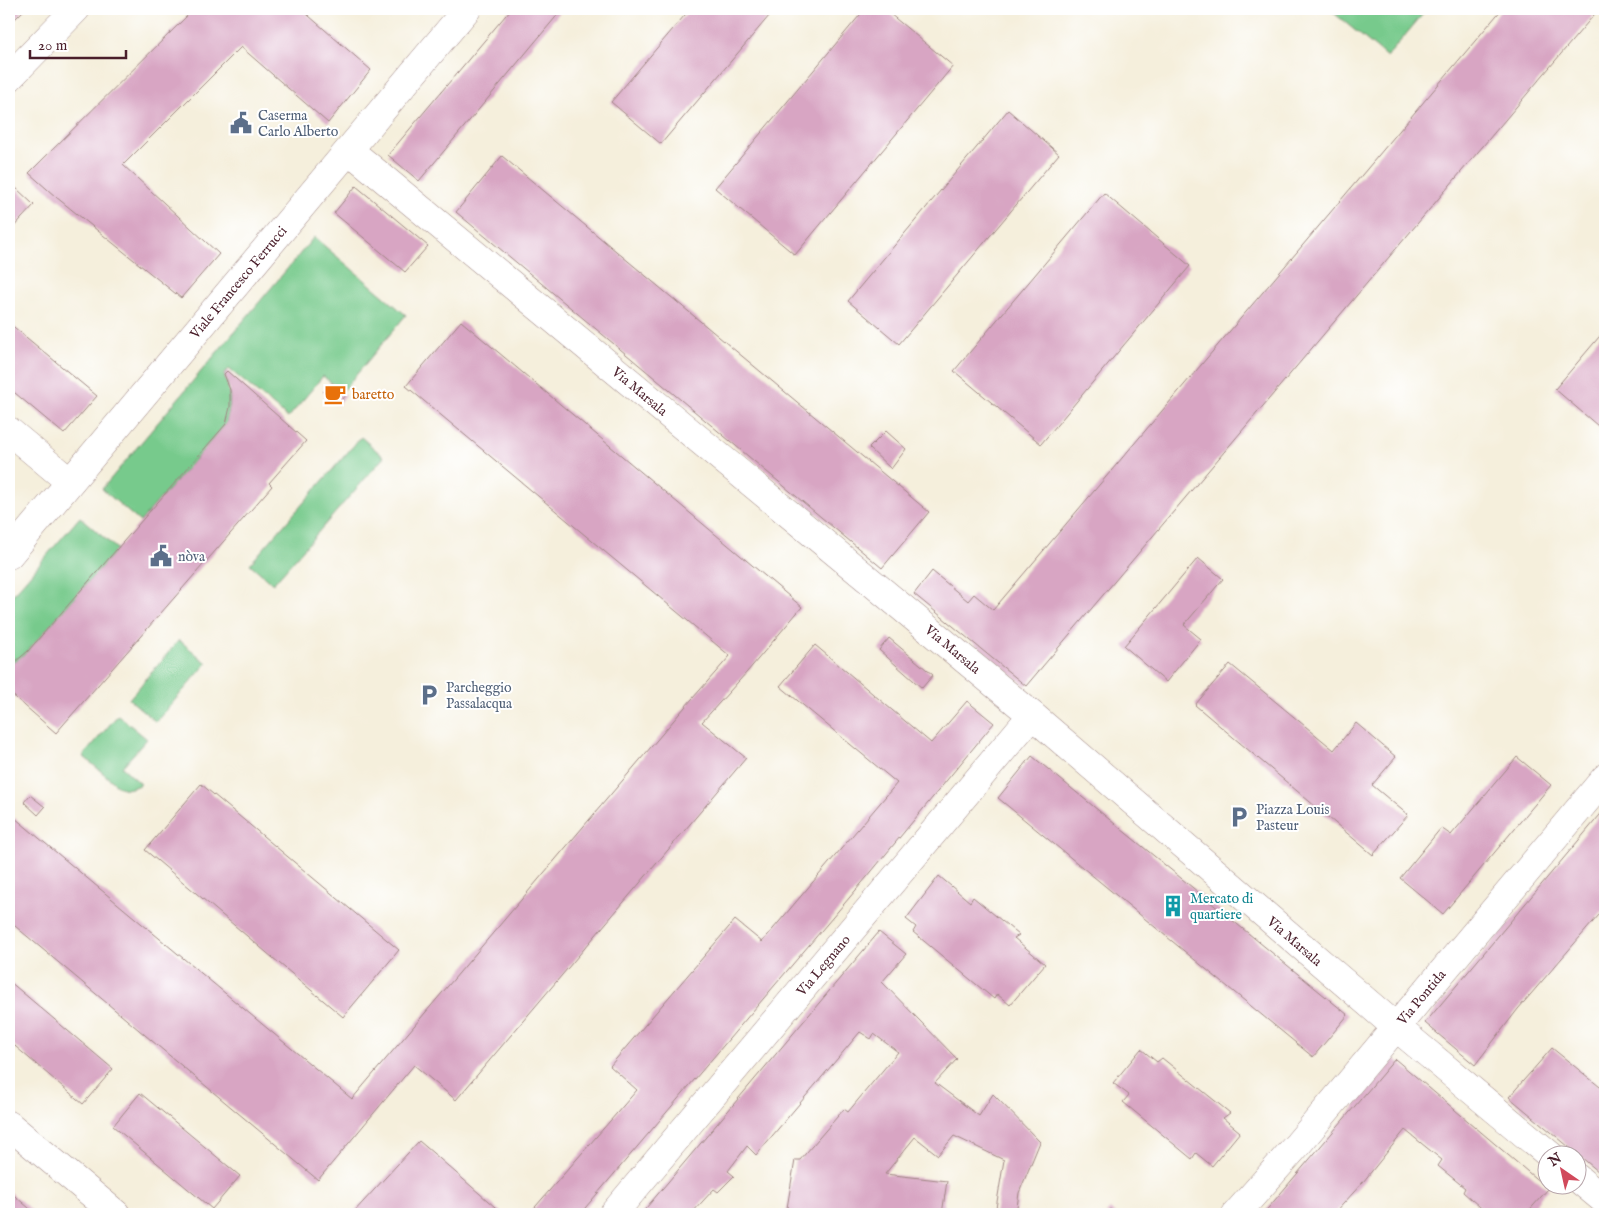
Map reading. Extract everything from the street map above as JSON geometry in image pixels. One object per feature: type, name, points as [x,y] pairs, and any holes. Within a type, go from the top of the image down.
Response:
[{"type":"street","points":[[9,78],[76,9]]},
{"type":"street","name":"Viale Francesco Ferrucci","points":[[9,555],[467,9]]},
{"type":"street","name":"Via Marsala","points":[[349,150],[1032,715],[1396,1027],[1539,1146]]},
{"type":"street","points":[[9,430],[70,482]]},
{"type":"street","name":"Via Legnano","points":[[613,1214],[1032,715]]},
{"type":"street","name":"Via Pontida","points":[[1236,1214],[1605,778]]},
{"type":"street","points":[[9,1125],[110,1212]]},
{"type":"street","points":[[1586,1185],[1605,1201]]},
{"type":"green space","points":[[1329,9],[1427,9],[1387,57]]},
{"type":"green space","points":[[314,237],[406,315],[342,392],[323,376],[288,418],[229,369],[224,374],[230,399],[226,424],[140,522],[102,489]]},
{"type":"green space","points":[[361,437],[384,457],[273,584],[250,564]]},
{"type":"green space","points":[[80,517],[117,549],[28,651],[15,662],[9,663],[9,599]]},
{"type":"green space","points":[[179,640],[207,663],[156,722],[129,699]]},
{"type":"green space","points":[[118,715],[147,739],[122,767],[141,784],[129,788],[118,786],[83,756]]},
{"type":"building","points":[[9,9],[25,9],[9,25]]},
{"type":"building","points":[[194,9],[301,9],[371,70],[328,123],[241,47],[123,165],[219,254],[181,298],[29,173]]},
{"type":"building","points":[[511,9],[556,9],[560,12],[419,181],[388,155]]},
{"type":"building","points":[[690,9],[775,9],[661,144],[611,102]]},
{"type":"building","points":[[865,9],[884,9],[953,66],[795,255],[715,188]]},
{"type":"building","points":[[1502,9],[1599,9],[1026,686],[914,594],[932,571],[968,601],[974,594],[993,610]]},
{"type":"building","points":[[1008,110],[1059,154],[899,344],[848,301]]},
{"type":"building","points":[[502,156],[929,512],[882,568],[456,212]]},
{"type":"building","points":[[356,186],[428,246],[405,272],[334,213]]},
{"type":"building","points":[[15,187],[34,205],[9,232],[9,194]]},
{"type":"building","points":[[1104,193],[1190,266],[1041,444],[954,371]]},
{"type":"building","points":[[461,321],[802,607],[702,722],[746,758],[456,1100],[414,1065],[318,1180],[9,921],[9,826],[15,818],[352,1099],[730,656],[406,386]]},
{"type":"building","points":[[9,323],[97,396],[64,434],[9,388]]},
{"type":"building","points":[[1605,330],[1605,432],[1555,389]]},
{"type":"building","name":"nòva","points":[[227,371],[306,441],[269,483],[272,486],[56,733],[9,692],[9,663],[15,662],[28,651],[226,424],[230,407],[230,390],[224,374]]},
{"type":"building","name":"baretto","points":[[332,383],[346,395],[338,405],[323,392]]},
{"type":"building","points":[[886,431],[906,449],[891,469],[869,448]]},
{"type":"building","points":[[1198,558],[1223,579],[1184,625],[1201,639],[1166,682],[1124,646]]},
{"type":"building","points":[[889,638],[933,675],[922,688],[879,650]]},
{"type":"building","points":[[815,645],[931,743],[967,701],[994,723],[867,877],[580,1214],[529,1214],[637,1090],[610,1066],[735,920],[762,942],[897,783],[780,686]]},
{"type":"building","points":[[1230,664],[1334,750],[1356,723],[1396,757],[1372,785],[1408,815],[1373,855],[1195,705]]},
{"type":"building","name":"Mercato di quartiere","points":[[1032,756],[1348,1015],[1313,1057],[998,798]]},
{"type":"building","points":[[1517,757],[1551,785],[1443,914],[1400,878],[1441,828],[1451,835]]},
{"type":"building","points":[[201,784],[399,950],[343,1017],[145,850]]},
{"type":"building","points":[[30,795],[45,807],[38,815],[24,802]]},
{"type":"building","points":[[1605,809],[1605,908],[1518,1009],[1475,1065],[1425,1023]]},
{"type":"building","points":[[939,876],[970,902],[973,897],[1019,935],[1014,938],[1045,964],[1010,1005],[997,994],[994,999],[913,932],[916,927],[906,919]]},
{"type":"building","points":[[879,932],[906,954],[882,982],[957,1059],[935,1083],[979,1116],[993,1094],[1040,1142],[1019,1193],[1016,1214],[995,1214],[1004,1160],[954,1136],[938,1155],[915,1137],[885,1174],[947,1181],[942,1214],[786,1214],[795,1160],[800,1160],[844,1109],[848,1112],[898,1052],[874,1034],[871,1039],[860,1032],[756,1155],[747,1146],[728,1171],[734,1176],[718,1192],[714,1189],[691,1214],[641,1214]]},
{"type":"building","points":[[9,981],[113,1069],[83,1104],[9,1041]]},
{"type":"building","points":[[1552,1048],[1605,1091],[1605,1177],[1586,1161],[1586,1146],[1568,1146],[1509,1097]]},
{"type":"building","points":[[1141,1049],[1157,1062],[1162,1058],[1230,1113],[1223,1118],[1240,1132],[1212,1166],[1196,1153],[1192,1159],[1123,1102],[1129,1095],[1113,1083]]},
{"type":"building","points":[[1395,1059],[1536,1179],[1536,1196],[1542,1196],[1526,1214],[1488,1214],[1463,1192],[1465,1188],[1438,1166],[1442,1160],[1405,1130],[1334,1214],[1263,1214]]},
{"type":"building","points":[[140,1093],[240,1176],[212,1209],[113,1126]]},
{"type":"building","points":[[419,1141],[440,1159],[503,1214],[352,1214]]},
{"type":"building","points":[[9,1191],[36,1214],[9,1214]]},
{"type":"building","points":[[1110,1209],[1115,1214],[1105,1214]]},
{"type":"place","name":"Caserma Carlo Alberto","points":[[241,123]]},
{"type":"place","name":"baretto","points":[[335,394]]},
{"type":"place","name":"nòva","points":[[161,556]]},
{"type":"place","name":"Parcheggio Passalacqua","points":[[429,695]]},
{"type":"place","name":"Piazza Louis Pasteur","points":[[1239,817]]},
{"type":"place","name":"Mercato di quartiere","points":[[1173,906]]}]
